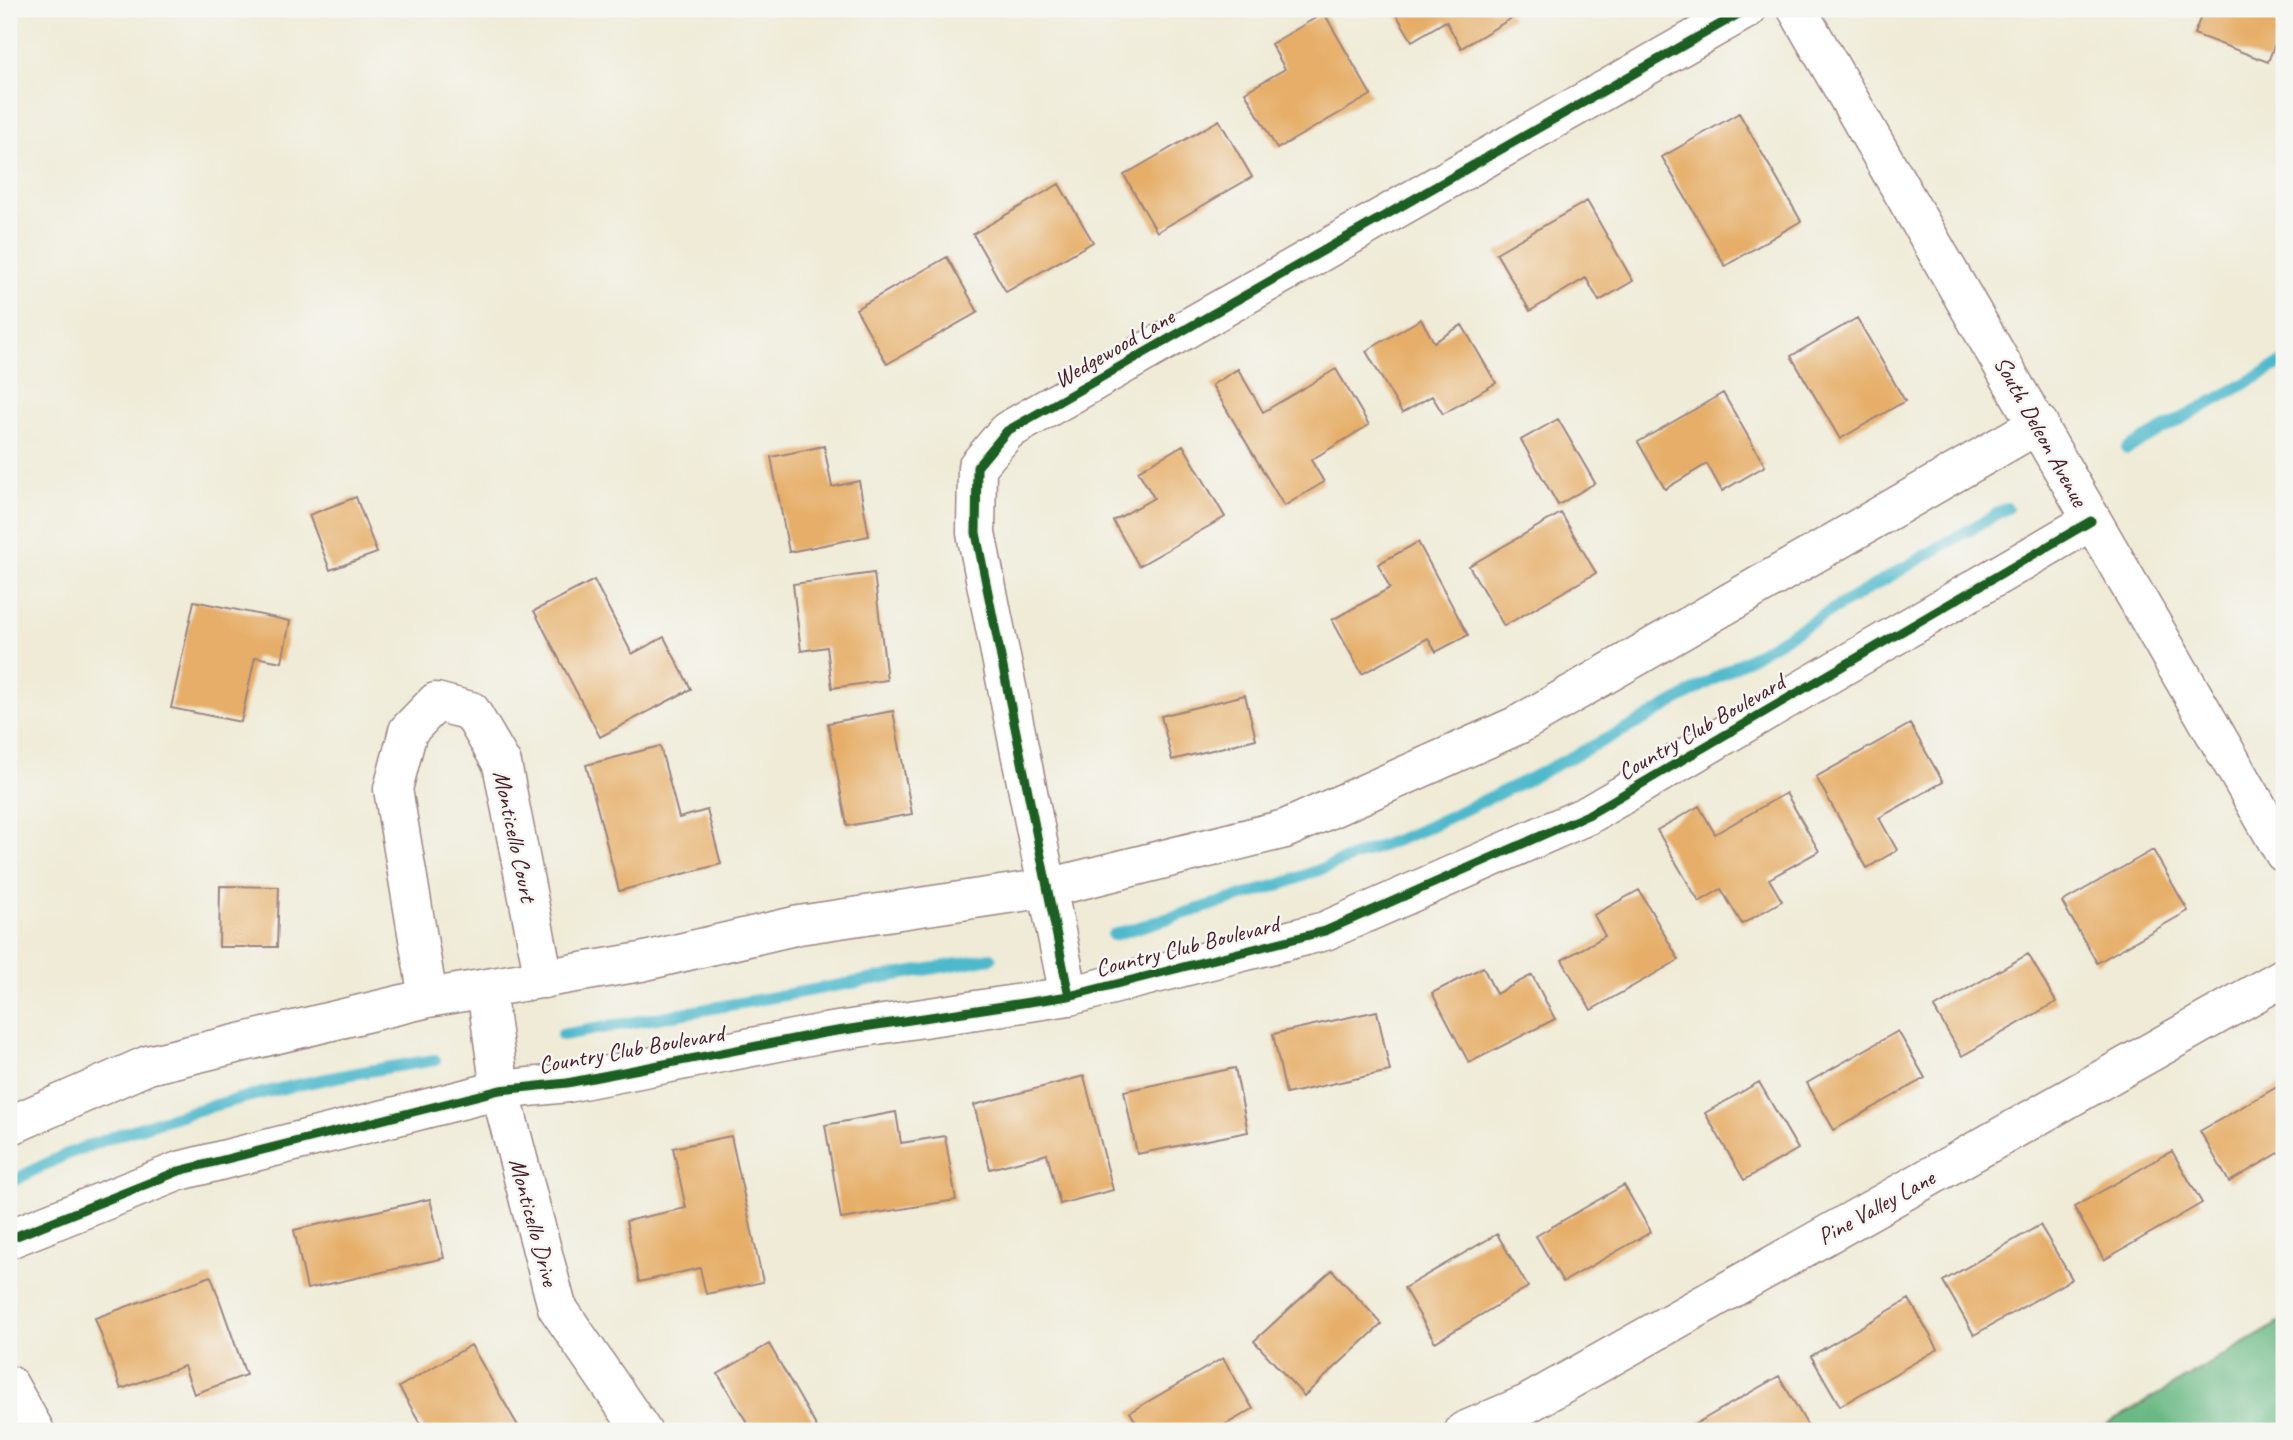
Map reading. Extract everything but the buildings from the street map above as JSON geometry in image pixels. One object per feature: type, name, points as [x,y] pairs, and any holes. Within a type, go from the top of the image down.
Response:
[{"type":"street","name":"Wedgewood Lane","points":[[1069,996],[976,533],[977,467],[1007,431],[1747,9]]},
{"type":"street","name":"South Deleon Avenue","points":[[1797,9],[2039,424],[2091,521],[2284,853]]},
{"type":"street","points":[[9,1126],[148,1065],[428,998],[640,962],[799,925],[1048,888],[1285,829],[1518,724],[2039,424]]},
{"type":"street","name":"Country Club Boulevard","points":[[9,1238],[179,1171],[500,1090],[567,1083],[824,1033],[1069,996],[1325,931],[1588,815],[2091,521]]},
{"type":"street","name":"Monticello Court","points":[[428,998],[393,789],[408,732],[436,702],[471,711],[502,764],[544,979]]},
{"type":"street","name":"Pine Valley Lane","points":[[1464,1431],[1527,1404],[2284,977]]},
{"type":"street","name":"Monticello Drive","points":[[486,989],[500,1090],[557,1307],[642,1431]]},
{"type":"street","points":[[9,1385],[35,1431]]},
{"type":"green space","points":[[2284,1320],[2284,1431],[2096,1431]]},
{"type":"waterway","points":[[2127,449],[2284,362]]},
{"type":"waterway","points":[[1113,935],[1285,883],[1415,833],[1525,781],[1645,719],[2007,508]]},
{"type":"waterway","points":[[562,1035],[991,958]]},
{"type":"waterway","points":[[9,1183],[72,1152],[205,1108],[296,1085],[435,1060]]},
{"type":"cycle path","points":[[1069,996],[976,533],[977,467],[1007,431],[1747,9]]},
{"type":"cycle path","points":[[9,1239],[179,1171],[500,1090],[567,1083],[824,1033],[1069,996],[1325,931],[1588,815],[2091,521]]}]
